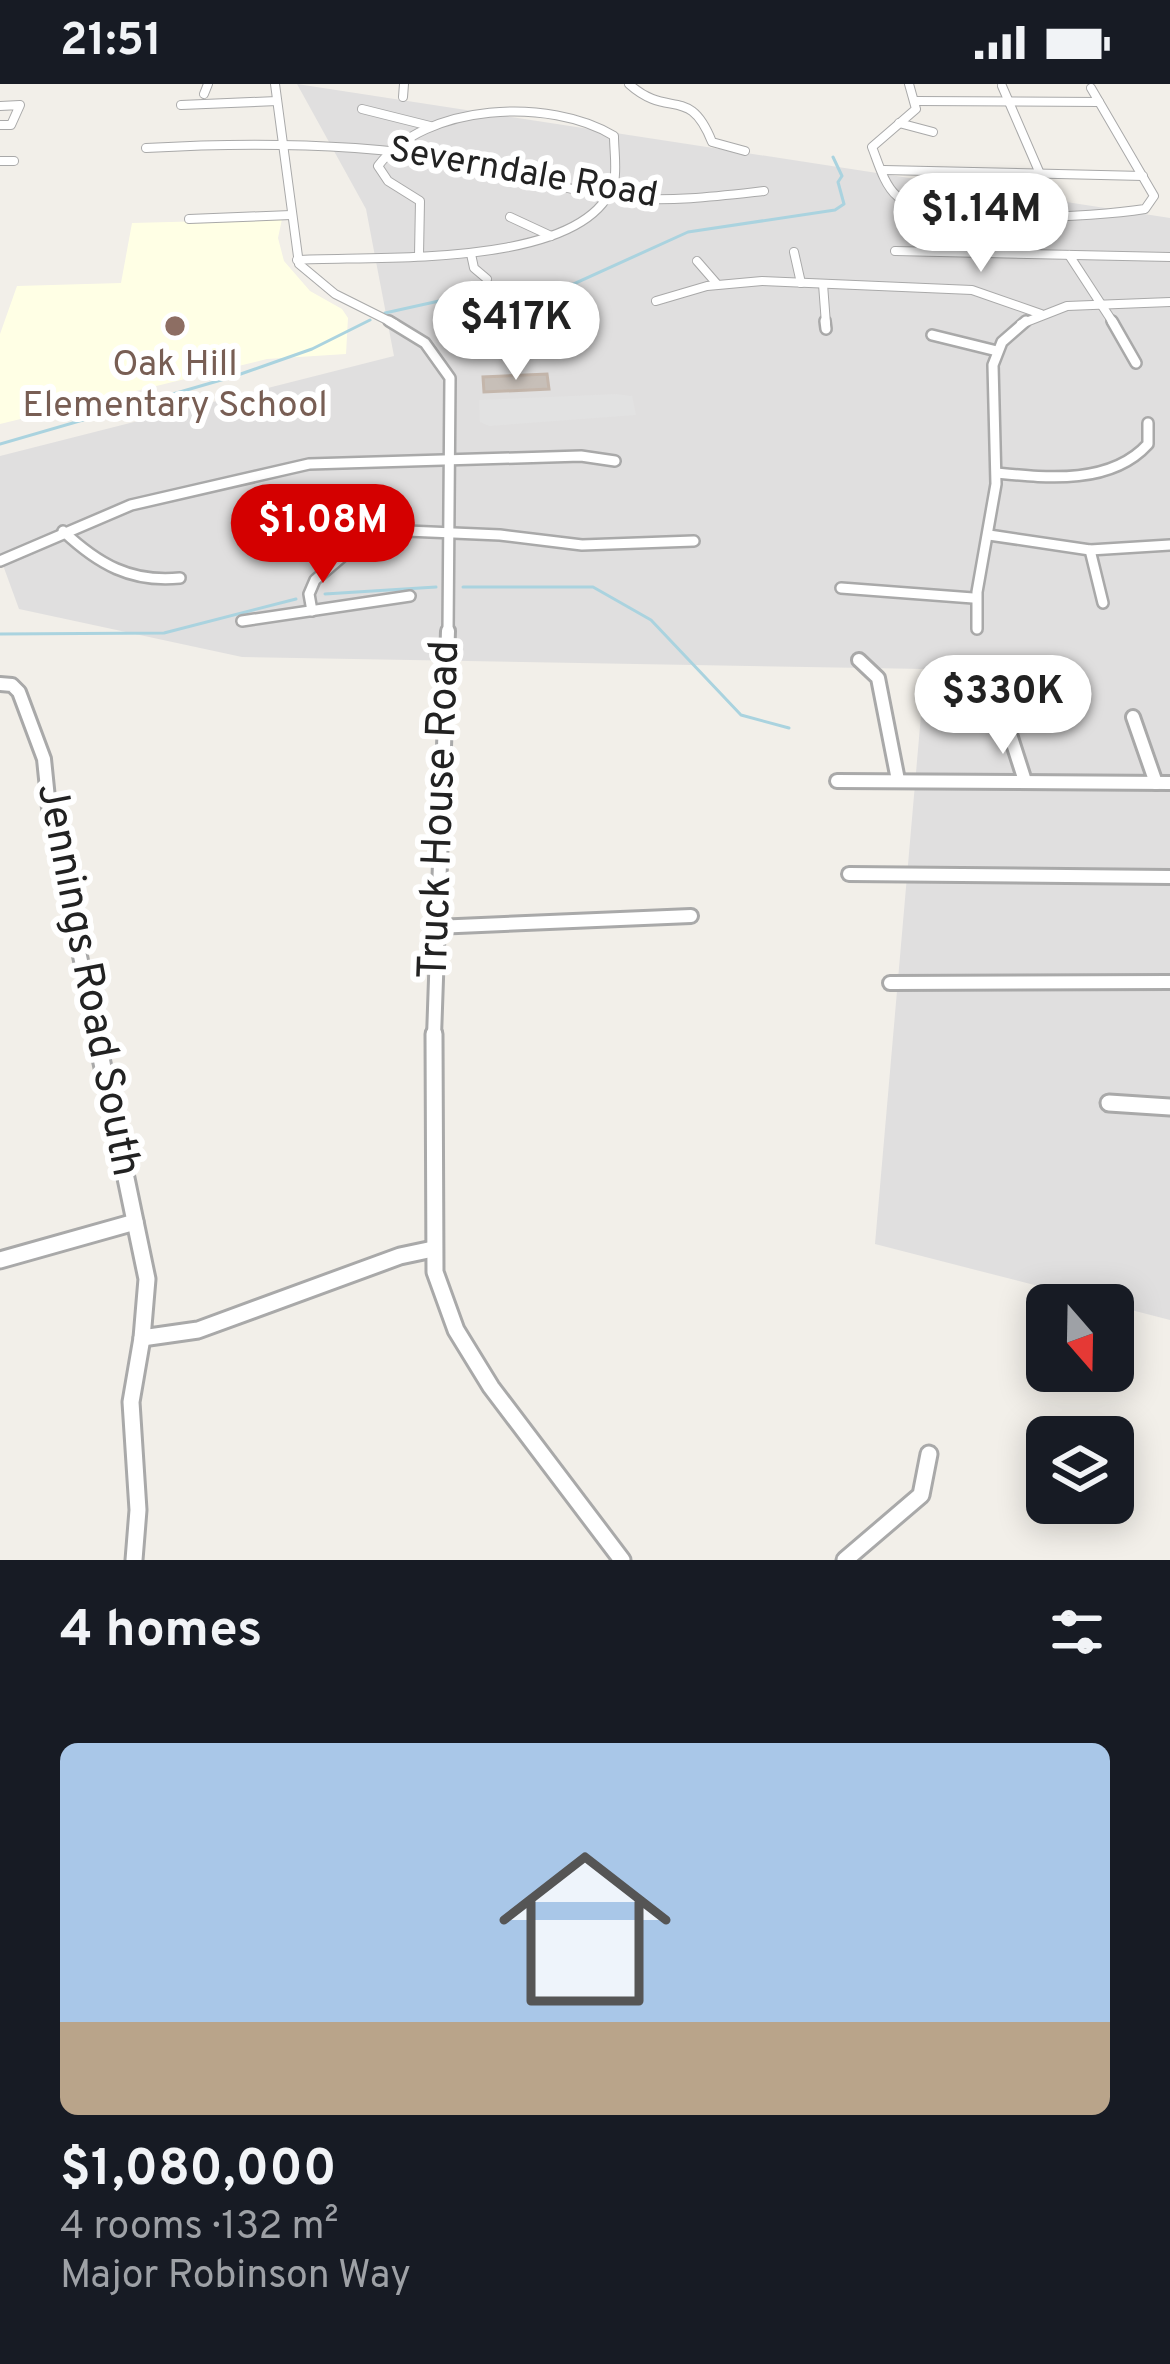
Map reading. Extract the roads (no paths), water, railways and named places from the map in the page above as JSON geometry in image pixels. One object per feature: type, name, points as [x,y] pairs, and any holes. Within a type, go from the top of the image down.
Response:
[{"type":"street","points":[[204,94],[208,84]]},
{"type":"street","points":[[275,84],[297,260],[518,248],[583,220],[616,183],[620,162],[614,136],[594,124],[517,117],[430,125],[362,109]]},
{"type":"street","points":[[403,97],[404,84]]},
{"type":"street","points":[[629,84],[632,91],[643,94],[693,100],[701,106],[712,142],[745,151]]},
{"type":"street","points":[[909,84],[916,100],[912,114],[872,143],[899,198],[949,213],[1108,215],[1145,208],[1158,213]]},
{"type":"street","points":[[1002,86],[1041,176]]},
{"type":"street","points":[[1091,88],[1154,196],[1145,208]]},
{"type":"street","points":[[916,100],[1099,102]]},
{"type":"street","points":[[181,105],[277,101]]},
{"type":"street","points":[[0,106],[20,105],[11,125],[0,125]]},
{"type":"street","points":[[898,123],[933,132]]},
{"type":"street","points":[[419,255],[420,201],[380,171],[381,160],[430,125]]},
{"type":"street","name":"Severndale Road","points":[[146,148],[224,143],[283,148],[337,145],[453,159],[607,195],[671,199],[764,191]]},
{"type":"street","points":[[0,161],[14,160]]},
{"type":"street","points":[[884,170],[1143,176]]},
{"type":"street","points":[[189,218],[291,215]]},
{"type":"street","points":[[510,217],[552,236]]},
{"type":"street","points":[[895,251],[1170,257]]},
{"type":"street","points":[[794,252],[801,283]]},
{"type":"street","points":[[471,254],[474,268],[487,279]]},
{"type":"street","points":[[1069,255],[1078,278],[1123,332],[1136,363]]},
{"type":"street","name":"Truck House Road","points":[[297,260],[309,277],[422,341],[445,363],[450,378],[451,535],[435,927],[433,1250],[441,1295],[491,1387],[622,1560]]},
{"type":"street","points":[[697,261],[717,284]]},
{"type":"street","points":[[656,302],[717,284],[801,283],[972,290],[1041,314]]},
{"type":"street","points":[[823,284],[826,329]]},
{"type":"street","points":[[977,629],[973,598],[989,535],[997,473],[992,375],[998,351],[1021,326],[1041,314],[1097,302],[1170,302]]},
{"type":"street","points":[[932,335],[998,351]]},
{"type":"street","points":[[997,473],[1061,477],[1115,466],[1144,452],[1150,436],[1148,423]]},
{"type":"street","points":[[0,561],[131,505],[265,471],[309,464],[581,456],[615,461]]},
{"type":"street","points":[[312,611],[309,594],[315,580],[370,534],[399,529],[582,545],[694,541]]},
{"type":"street","points":[[63,531],[117,574],[152,582],[180,578]]},
{"type":"street","points":[[989,535],[1090,550],[1170,545]]},
{"type":"street","points":[[1090,550],[1103,603]]},
{"type":"street","points":[[841,589],[973,598]]},
{"type":"street","points":[[242,621],[410,596]]},
{"type":"street","points":[[859,660],[878,678],[898,780]]},
{"type":"street","name":"Jennings Road South","points":[[0,684],[12,685],[19,692],[44,759],[49,808],[147,1279],[131,1402],[138,1510],[134,1560]]},
{"type":"street","points":[[1000,703],[1025,781]]},
{"type":"street","points":[[837,781],[1163,783],[1133,717]]},
{"type":"street","points":[[850,874],[1170,877]]},
{"type":"street","points":[[435,927],[691,916]]},
{"type":"street","points":[[890,983],[1170,982]]},
{"type":"street","points":[[1109,1103],[1170,1107]]},
{"type":"street","points":[[0,1260],[135,1222]]},
{"type":"street","points":[[142,1337],[197,1330],[400,1256],[433,1250]]},
{"type":"street","points":[[845,1560],[921,1495],[929,1454]]},
{"type":"waterway","points":[[385,313],[448,299],[464,322],[492,321],[688,232],[835,210],[844,204],[838,182],[842,176],[833,157]]},
{"type":"waterway","points":[[0,444],[235,376],[312,349],[370,320]]},
{"type":"waterway","points":[[325,594],[436,587]]},
{"type":"waterway","points":[[463,587],[593,587],[651,620],[741,715],[789,728]]},
{"type":"waterway","points":[[0,634],[164,633],[296,599]]},
{"type":"place","name":"Oak Hill Elementary School","points":[[175,326]]}]
